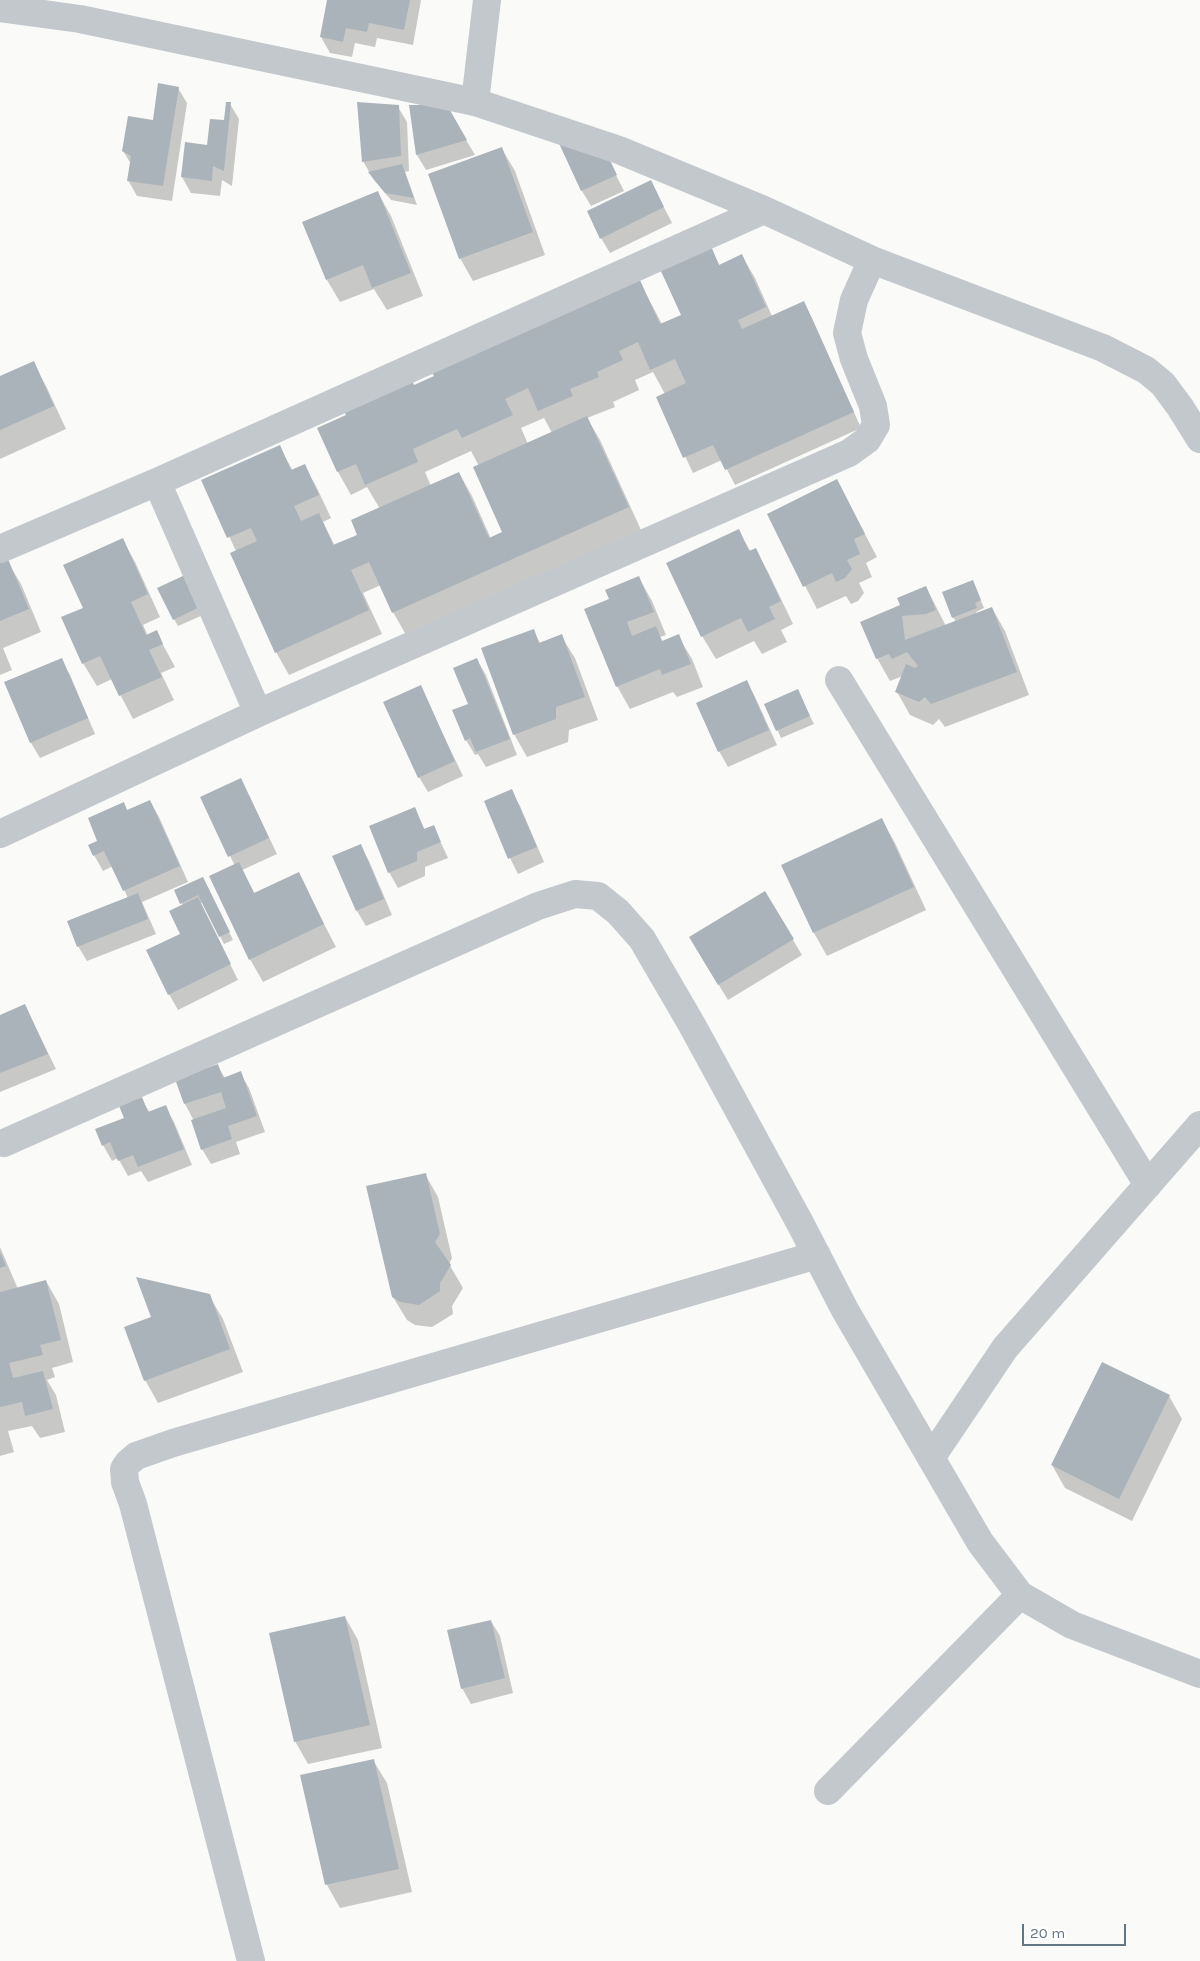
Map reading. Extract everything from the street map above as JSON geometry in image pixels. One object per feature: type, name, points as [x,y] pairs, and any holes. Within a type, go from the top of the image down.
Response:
[{"type":"street","points":[[475,102],[487,0]]},
{"type":"street","points":[[0,8],[80,19],[475,102],[619,150],[764,210],[872,260],[1103,348],[1146,370],[1163,384],[1200,439]]},
{"type":"street","points":[[0,549],[157,482],[764,210]]},
{"type":"street","points":[[0,834],[258,712],[849,453],[867,440],[876,425],[873,406],[854,360],[847,334],[854,300],[872,260]]},
{"type":"street","points":[[157,482],[258,712]]},
{"type":"street","points":[[839,680],[1148,1185]]},
{"type":"street","points":[[4,1143],[538,906],[575,894],[598,896],[618,912],[642,939],[692,1025],[845,1310],[980,1542],[1020,1595],[1072,1626],[1200,1674]]},
{"type":"street","points":[[931,1458],[1005,1348],[1200,1125]]},
{"type":"street","points":[[250,1961],[138,1523],[125,1482],[124,1469],[128,1463],[136,1456],[173,1443],[817,1255]]},
{"type":"street","points":[[828,1791],[1020,1595]]},
{"type":"building","points":[[327,0],[410,0],[404,30],[369,23],[367,32],[346,28],[343,42],[320,37]]},
{"type":"building","points":[[158,83],[179,87],[163,186],[127,181],[131,156],[122,151],[128,116],[153,120]]},
{"type":"building","points":[[226,102],[231,102],[224,171],[213,166],[212,181],[181,177],[185,142],[207,145],[210,119],[224,120]]},
{"type":"building","points":[[357,102],[399,105],[401,156],[362,162]]},
{"type":"building","points":[[409,105],[447,105],[467,140],[416,155]]},
{"type":"building","points":[[557,139],[606,152],[617,175],[581,191]]},
{"type":"building","points":[[502,147],[533,232],[459,259],[428,174]]},
{"type":"building","points":[[402,164],[414,198],[385,193],[368,172]]},
{"type":"building","points":[[651,180],[664,207],[600,239],[587,211]]},
{"type":"building","points":[[378,191],[411,273],[372,288],[363,265],[326,280],[302,222]]},
{"type":"building","points":[[711,246],[719,265],[742,254],[766,307],[738,320],[742,329],[804,301],[854,412],[725,470],[713,445],[683,458],[656,397],[686,383],[675,359],[650,370],[638,342],[619,351],[623,360],[597,372],[599,377],[570,389],[573,396],[538,411],[528,388],[505,399],[513,415],[462,438],[457,429],[413,449],[418,462],[365,485],[356,464],[337,472],[317,428],[346,415],[342,407],[410,376],[414,385],[434,376],[431,371],[639,278],[660,324],[681,315],[660,269]]},
{"type":"building","points":[[34,361],[54,406],[0,430],[0,376]]},
{"type":"building","points":[[587,416],[629,507],[392,613],[369,562],[351,570],[369,610],[275,653],[230,553],[257,541],[251,528],[227,538],[201,480],[280,445],[291,470],[305,464],[319,495],[294,506],[301,521],[319,513],[333,545],[357,535],[351,520],[459,472],[489,538],[502,532],[473,467]]},
{"type":"building","points":[[837,479],[865,534],[854,539],[860,554],[847,560],[852,569],[845,578],[836,582],[832,573],[803,587],[767,514]]},
{"type":"building","points":[[739,529],[749,551],[756,548],[781,601],[769,607],[775,619],[748,632],[741,618],[701,637],[666,563]]},
{"type":"building","points":[[123,538],[148,594],[131,602],[146,635],[157,630],[163,644],[149,650],[162,677],[119,696],[100,656],[82,664],[61,617],[83,608],[63,565]]},
{"type":"building","points":[[8,559],[29,609],[0,621],[0,563]]},
{"type":"building","points":[[185,575],[200,607],[173,620],[157,588]]},
{"type":"building","points":[[639,576],[654,612],[627,622],[632,636],[656,626],[662,641],[679,634],[691,664],[662,675],[660,669],[616,687],[584,609],[609,599],[605,590]]},
{"type":"building","points":[[973,580],[981,600],[975,603],[977,608],[952,618],[942,592]]},
{"type":"building","points":[[926,586],[936,610],[926,614],[902,616],[905,640],[992,607],[1017,672],[931,704],[925,697],[919,702],[895,692],[906,664],[915,668],[918,666],[907,652],[892,659],[889,654],[876,659],[860,622],[900,605],[897,598]]},
{"type":"building","points":[[534,629],[539,643],[562,634],[585,697],[556,707],[556,719],[513,735],[481,648]]},
{"type":"building","points":[[62,658],[88,718],[30,743],[4,682]]},
{"type":"building","points":[[477,658],[510,739],[476,752],[470,738],[465,741],[452,710],[468,704],[453,668]]},
{"type":"building","points":[[747,680],[769,730],[718,752],[696,703]]},
{"type":"building","points":[[421,685],[455,761],[418,778],[383,702]]},
{"type":"building","points":[[798,689],[810,716],[776,731],[764,704]]},
{"type":"building","points":[[241,778],[269,838],[228,857],[200,797]]},
{"type":"building","points":[[512,789],[537,847],[508,859],[484,801]]},
{"type":"building","points":[[150,800],[180,866],[123,891],[104,851],[93,856],[88,845],[97,841],[88,818],[124,802],[127,810]]},
{"type":"building","points":[[415,807],[424,829],[434,825],[441,842],[417,852],[417,861],[388,873],[369,826]]},
{"type":"building","points":[[882,818],[914,887],[813,933],[781,865]]},
{"type":"building","points":[[361,844],[384,899],[356,911],[332,856]]},
{"type":"building","points":[[239,862],[254,893],[299,872],[324,924],[249,960],[209,876]]},
{"type":"building","points":[[203,877],[230,932],[219,937],[198,895],[180,904],[174,890]]},
{"type":"building","points":[[765,891],[794,939],[718,985],[689,937]]},
{"type":"building","points":[[138,893],[148,919],[77,947],[67,921]]},
{"type":"building","points":[[198,897],[231,964],[168,995],[146,950],[180,934],[169,911]]},
{"type":"building","points":[[25,1004],[48,1054],[0,1073],[0,1015]]},
{"type":"building","points":[[218,1064],[223,1078],[241,1071],[257,1116],[228,1126],[232,1139],[201,1150],[191,1120],[226,1108],[221,1092],[184,1104],[175,1079]]},
{"type":"building","points":[[142,1097],[148,1112],[166,1105],[184,1149],[138,1167],[133,1155],[118,1161],[110,1142],[102,1146],[95,1129],[124,1118],[119,1106]]},
{"type":"building","points":[[426,1173],[440,1234],[435,1242],[451,1265],[440,1283],[440,1291],[419,1305],[400,1302],[392,1297],[366,1186]]},
{"type":"building","points":[[0,1252],[6,1266],[0,1268]]},
{"type":"building","points":[[136,1277],[210,1294],[230,1349],[144,1381],[124,1327],[151,1317]]},
{"type":"building","points":[[46,1280],[61,1340],[40,1345],[43,1355],[9,1363],[13,1378],[43,1371],[53,1409],[25,1416],[22,1402],[0,1407],[0,1292]]},
{"type":"building","points":[[1102,1362],[1170,1395],[1119,1499],[1051,1465]]},
{"type":"building","points":[[345,1616],[370,1725],[294,1742],[269,1633]]},
{"type":"building","points":[[491,1620],[505,1678],[461,1689],[447,1630]]},
{"type":"building","points":[[374,1759],[399,1869],[325,1885],[300,1775]]}]
